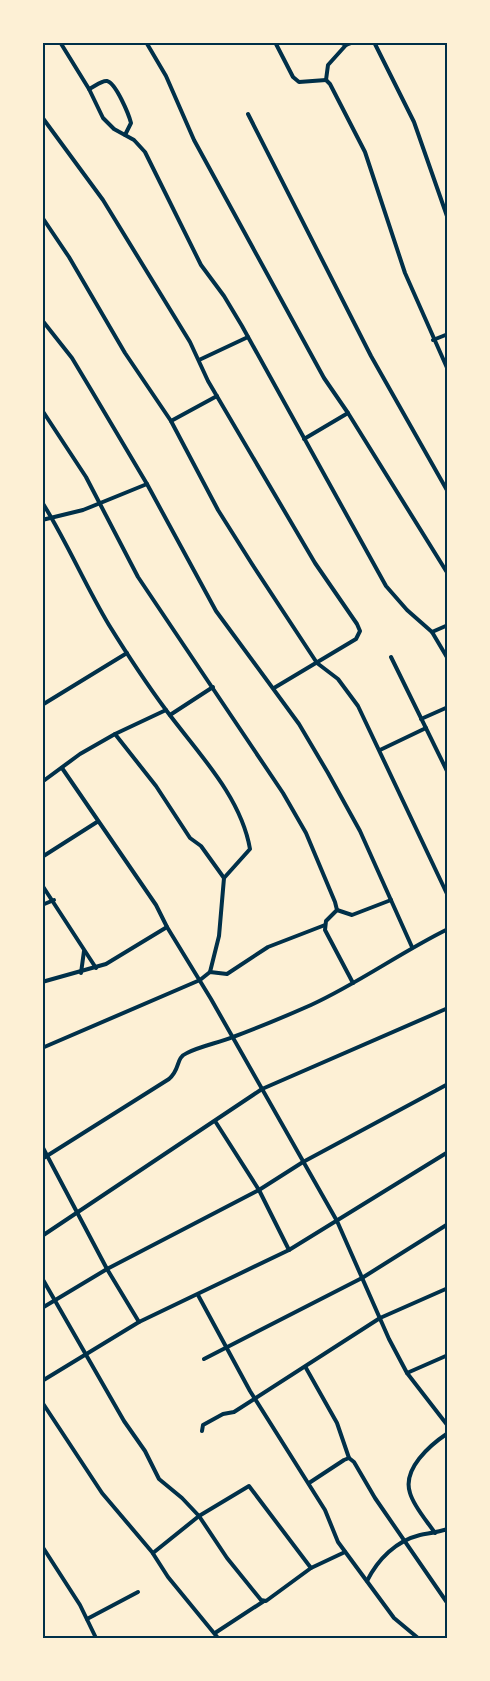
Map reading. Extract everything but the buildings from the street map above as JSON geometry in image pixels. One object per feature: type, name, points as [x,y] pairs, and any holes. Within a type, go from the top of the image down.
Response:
[{"type":"street","points":[[60,42],[89,89],[103,118],[114,129],[140,145],[145,152],[201,265],[224,296],[248,337],[386,586],[407,610],[432,632],[448,659]]},
{"type":"street","points":[[146,42],[166,76],[194,140],[324,378],[348,413],[448,574]]},
{"type":"street","points":[[275,42],[293,77],[299,82],[326,80]]},
{"type":"street","points":[[340,42],[346,45]]},
{"type":"street","points":[[326,80],[328,65],[346,45],[354,42]]},
{"type":"street","points":[[374,42],[414,122],[448,219]]},
{"type":"street","points":[[326,80],[330,84],[365,152],[405,273],[433,340],[448,370]]},
{"type":"street","points":[[89,89],[104,81],[110,82],[114,86],[131,123],[125,135]]},
{"type":"street","points":[[248,114],[371,356],[448,492]]},
{"type":"street","points":[[42,117],[103,200],[199,360],[217,396],[315,563],[360,631],[356,640],[274,688]]},
{"type":"street","points":[[42,217],[69,257],[125,353],[171,421],[229,527],[318,663],[347,690],[358,706],[448,896]]},
{"type":"street","points":[[42,320],[72,358],[147,484],[216,611],[299,724],[342,797],[412,947]]},
{"type":"street","points":[[433,340],[448,334]]},
{"type":"street","points":[[199,360],[248,337]]},
{"type":"street","points":[[171,421],[217,396]]},
{"type":"street","points":[[42,410],[74,457],[138,577],[283,792],[306,833],[337,910],[352,915],[391,900]]},
{"type":"street","points":[[304,439],[348,413]]},
{"type":"street","points":[[42,520],[51,516],[83,510],[147,484]]},
{"type":"street","points":[[42,502],[127,653],[166,710],[208,764],[228,796],[248,838],[250,849],[224,878],[219,936],[210,972],[200,980],[42,1048]]},
{"type":"street","points":[[432,632],[448,625]]},
{"type":"street","points":[[42,705],[127,653]]},
{"type":"street","points":[[390,657],[448,773]]},
{"type":"street","points":[[170,715],[213,686]]},
{"type":"street","points":[[421,718],[448,707]]},
{"type":"street","points":[[42,782],[80,754],[115,734],[166,710]]},
{"type":"street","points":[[380,750],[426,728]]},
{"type":"street","points":[[115,734],[156,786],[190,838],[201,846],[224,878]]},
{"type":"street","points":[[62,768],[97,822],[156,905],[167,928],[200,980],[337,1221],[380,1318],[407,1373],[447,1424]]},
{"type":"street","points":[[42,857],[97,822]]},
{"type":"street","points":[[42,885],[54,900],[96,968]]},
{"type":"street","points":[[42,905],[54,900]]},
{"type":"street","points":[[210,972],[227,974],[268,947],[325,925],[337,910]]},
{"type":"street","points":[[325,925],[328,938],[353,983]]},
{"type":"street","points":[[42,982],[96,968],[167,928]]},
{"type":"street","points":[[42,1159],[169,1079],[176,1073],[178,1061],[186,1053],[233,1037],[312,1004],[353,983],[412,947],[448,929]]},
{"type":"street","points":[[81,973],[84,951]]},
{"type":"street","points":[[42,1236],[262,1089],[448,1008]]},
{"type":"street","points":[[42,1308],[107,1269],[259,1190],[303,1162],[448,1084]]},
{"type":"street","points":[[215,1121],[259,1190],[289,1250]]},
{"type":"street","points":[[42,1146],[107,1269],[140,1322]]},
{"type":"street","points":[[42,1381],[140,1322],[289,1250],[448,1152]]},
{"type":"street","points":[[204,1359],[362,1278],[448,1224]]},
{"type":"street","points":[[42,1278],[159,1479],[182,1498],[199,1516],[227,1558],[264,1601]]},
{"type":"street","points":[[202,1431],[203,1425],[223,1414],[234,1412],[254,1398],[306,1368],[380,1318],[448,1288]]},
{"type":"street","points":[[198,1295],[254,1398],[309,1483],[345,1552],[402,1627],[418,1638]]},
{"type":"street","points":[[407,1373],[448,1355]]},
{"type":"street","points":[[306,1368],[337,1423],[349,1458],[354,1462],[404,1542],[448,1604]]},
{"type":"street","points":[[42,1402],[102,1493],[153,1553],[168,1577],[218,1638]]},
{"type":"street","points":[[435,1533],[413,1500],[409,1483],[410,1475],[427,1449],[448,1433]]},
{"type":"street","points":[[309,1483],[338,1463],[349,1458]]},
{"type":"street","points":[[153,1553],[199,1516],[249,1486],[311,1568]]},
{"type":"street","points":[[367,1581],[379,1561],[404,1542],[423,1534],[447,1529]]},
{"type":"street","points":[[42,1546],[87,1619],[96,1638]]},
{"type":"street","points":[[214,1633],[311,1568],[345,1552]]},
{"type":"street","points":[[87,1619],[138,1592]]}]
